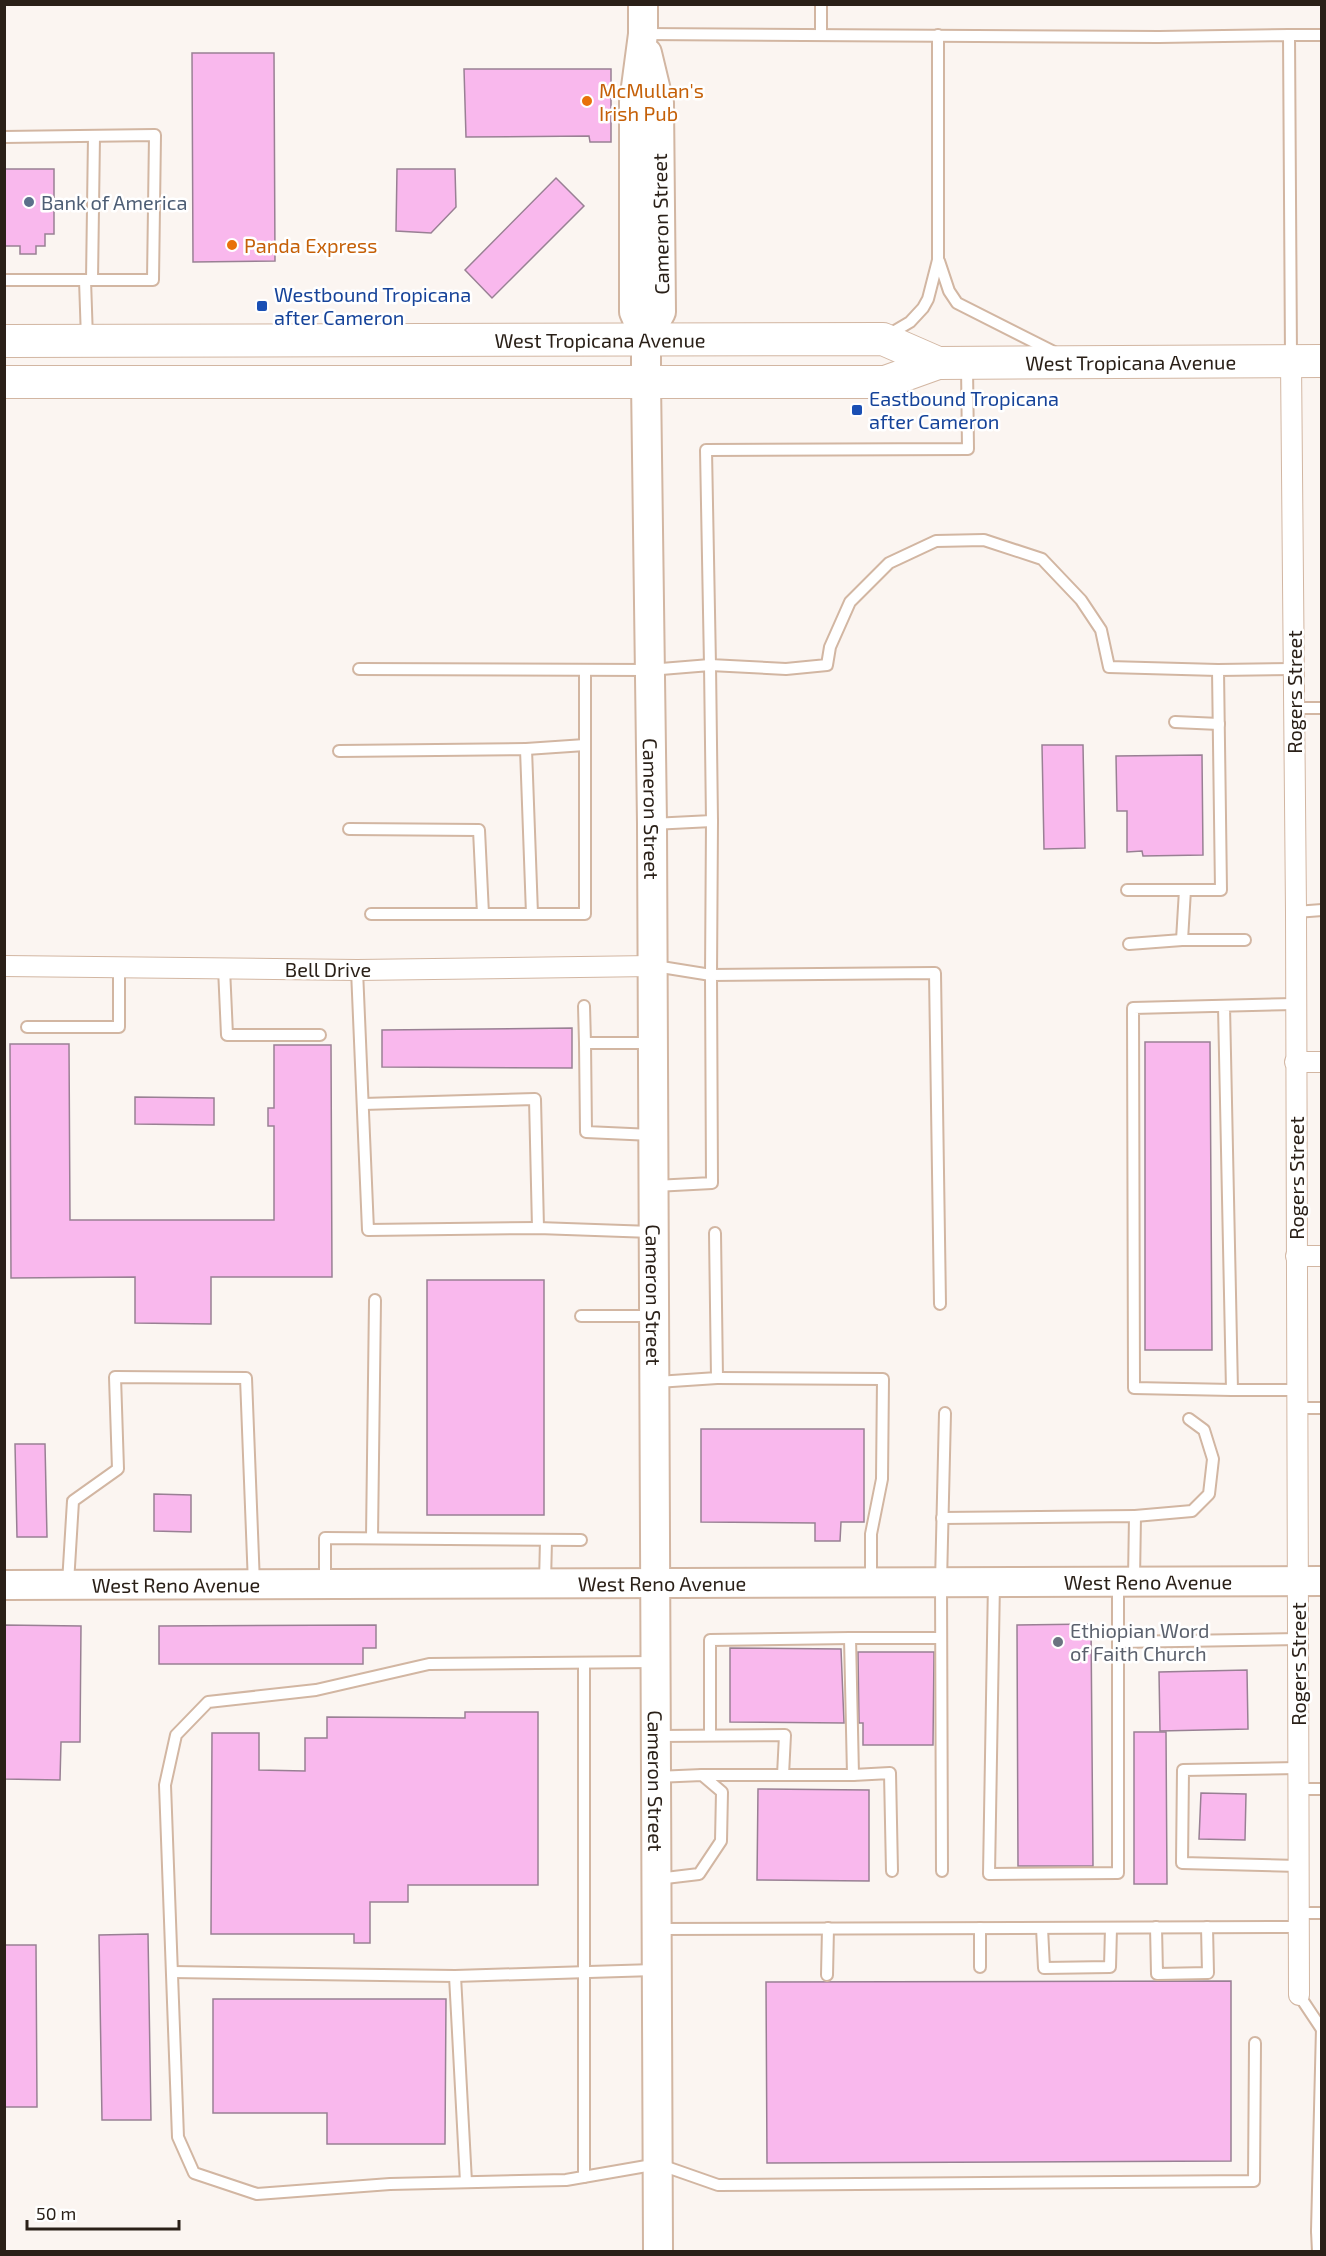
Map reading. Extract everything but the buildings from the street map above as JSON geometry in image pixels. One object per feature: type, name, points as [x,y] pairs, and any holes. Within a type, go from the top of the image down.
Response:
[{"type":"main road","name":"West Tropicana Avenue","points":[[4,341],[883,339],[953,363]]},
{"type":"main road","points":[[4,362],[61,361],[72,358],[87,340]]},
{"type":"main road","name":"West Tropicana Avenue","points":[[4,382],[885,382],[953,363],[1306,361]]},
{"type":"street","name":"Cameron Street","points":[[643,4],[643,34],[634,102],[634,312],[646,340],[652,824],[651,1043],[657,1736],[658,2252]]},
{"type":"street","name":"Rogers Street","points":[[1299,1995],[1298,1639],[1309,1581],[1297,1399],[1294,669],[1306,361]]},
{"type":"street","name":"Bell Drive","points":[[4,966],[357,970],[652,966]]},
{"type":"street","points":[[1295,1062],[1322,1062]]},
{"type":"street","points":[[1296,1256],[1322,1256]]},
{"type":"street","name":"West Reno Avenue","points":[[4,1585],[1309,1581]]},
{"type":"lane","points":[[821,4],[821,34]]},
{"type":"lane","points":[[643,34],[1159,37],[1322,35]]},
{"type":"lane","points":[[883,339],[910,322],[923,308],[928,299],[938,260],[938,35]]},
{"type":"lane","points":[[1289,35],[1306,361]]},
{"type":"lane","points":[[4,137],[155,135],[153,280],[4,280]]},
{"type":"lane","points":[[87,340],[94,136]]},
{"type":"lane","points":[[938,260],[949,291],[957,303],[1073,362]]},
{"type":"lane","points":[[652,1186],[712,1183],[712,821],[706,450],[968,449],[953,363]]},
{"type":"lane","points":[[359,669],[649,670],[710,665],[786,669],[827,665],[830,647],[850,602],[889,563],[936,541],[984,540],[1042,559],[1081,600],[1101,630],[1109,667],[1218,670],[1294,669]]},
{"type":"lane","points":[[371,914],[585,914],[585,670]]},
{"type":"lane","points":[[1127,890],[1221,890],[1218,670]]},
{"type":"lane","points":[[1294,708],[1322,708]]},
{"type":"lane","points":[[1175,722],[1218,724]]},
{"type":"lane","points":[[339,751],[526,749],[585,745]]},
{"type":"lane","points":[[526,749],[532,914]]},
{"type":"lane","points":[[652,824],[712,821]]},
{"type":"lane","points":[[350,829],[479,830],[483,914]]},
{"type":"lane","points":[[1182,940],[1185,890]]},
{"type":"lane","points":[[1296,912],[1322,910]]},
{"type":"lane","points":[[1129,944],[1182,940],[1245,940]]},
{"type":"lane","points":[[652,966],[711,975],[935,973],[940,1304]]},
{"type":"lane","points":[[27,1026],[119,1027],[119,967]]},
{"type":"lane","points":[[224,968],[227,1035],[320,1035]]},
{"type":"lane","points":[[357,970],[368,1230],[538,1228],[652,1232]]},
{"type":"lane","points":[[1295,1004],[1133,1008],[1134,1388],[1232,1390],[1297,1399],[1322,1408]]},
{"type":"lane","points":[[584,1006],[586,1132],[652,1135]]},
{"type":"lane","points":[[1224,1006],[1232,1390]]},
{"type":"lane","points":[[585,1043],[651,1043]]},
{"type":"lane","points":[[363,1104],[535,1099],[538,1228]]},
{"type":"lane","points":[[715,1233],[717,1378]]},
{"type":"lane","points":[[372,1538],[375,1300]]},
{"type":"lane","points":[[582,1317],[653,1317]]},
{"type":"lane","points":[[68,1585],[73,1501],[118,1469],[115,1377],[246,1378],[254,1584]]},
{"type":"lane","points":[[653,1383],[717,1378],[883,1379],[882,1479],[871,1534],[871,1582]]},
{"type":"lane","points":[[942,1871],[941,1582],[945,1413]]},
{"type":"lane","points":[[942,1518],[1135,1516],[1192,1511],[1209,1494],[1213,1459],[1204,1430],[1188,1419]]},
{"type":"lane","points":[[994,1582],[989,1874],[1118,1873],[1118,1642],[1135,1516]]},
{"type":"lane","points":[[325,1584],[326,1538],[581,1540]]},
{"type":"lane","points":[[545,1583],[546,1540]]},
{"type":"lane","points":[[850,1638],[853,1775]]},
{"type":"lane","points":[[710,1735],[710,1640],[941,1638]]},
{"type":"lane","points":[[1118,1642],[1298,1639]]},
{"type":"lane","points":[[656,1662],[429,1664],[316,1690],[208,1702],[176,1735],[165,1785],[178,2137],[194,2173],[257,2194],[390,2184],[566,2180],[658,2164],[718,2185],[1254,2181],[1254,2043]]},
{"type":"lane","points":[[584,1663],[584,2177]]},
{"type":"lane","points":[[657,1736],[785,1734],[783,1775]]},
{"type":"lane","points":[[1298,1768],[1182,1770],[1182,1863],[1298,1866]]},
{"type":"lane","points":[[657,1776],[890,1773],[892,1871]]},
{"type":"lane","points":[[657,1879],[699,1874],[721,1841],[722,1792],[702,1775]]},
{"type":"lane","points":[[1298,1789],[1322,1789]]},
{"type":"lane","points":[[657,1929],[1207,1927],[1299,1920],[1322,1913]]},
{"type":"lane","points":[[1156,1927],[1157,1974],[1208,1973],[1207,1927]]},
{"type":"lane","points":[[827,1975],[828,1928]]},
{"type":"lane","points":[[980,1928],[980,1967]]},
{"type":"lane","points":[[1042,1928],[1044,1968],[1110,1967],[1111,1928]]},
{"type":"lane","points":[[172,1972],[455,1976],[657,1970]]},
{"type":"lane","points":[[455,1976],[466,2182]]},
{"type":"lane","points":[[1299,1995],[1321,2028],[1318,2252]]},
{"type":"place","name":"McMullan's Irish Pub","points":[[587,101]]},
{"type":"place","name":"Bank of America","points":[[29,202]]},
{"type":"place","name":"Panda Express","points":[[232,245]]},
{"type":"place","name":"Westbound Tropicana after Cameron","points":[[262,306]]},
{"type":"place","name":"Eastbound Tropicana after Cameron","points":[[857,410]]},
{"type":"place","name":"Ethiopian Word of Faith Church","points":[[1058,1642]]}]
